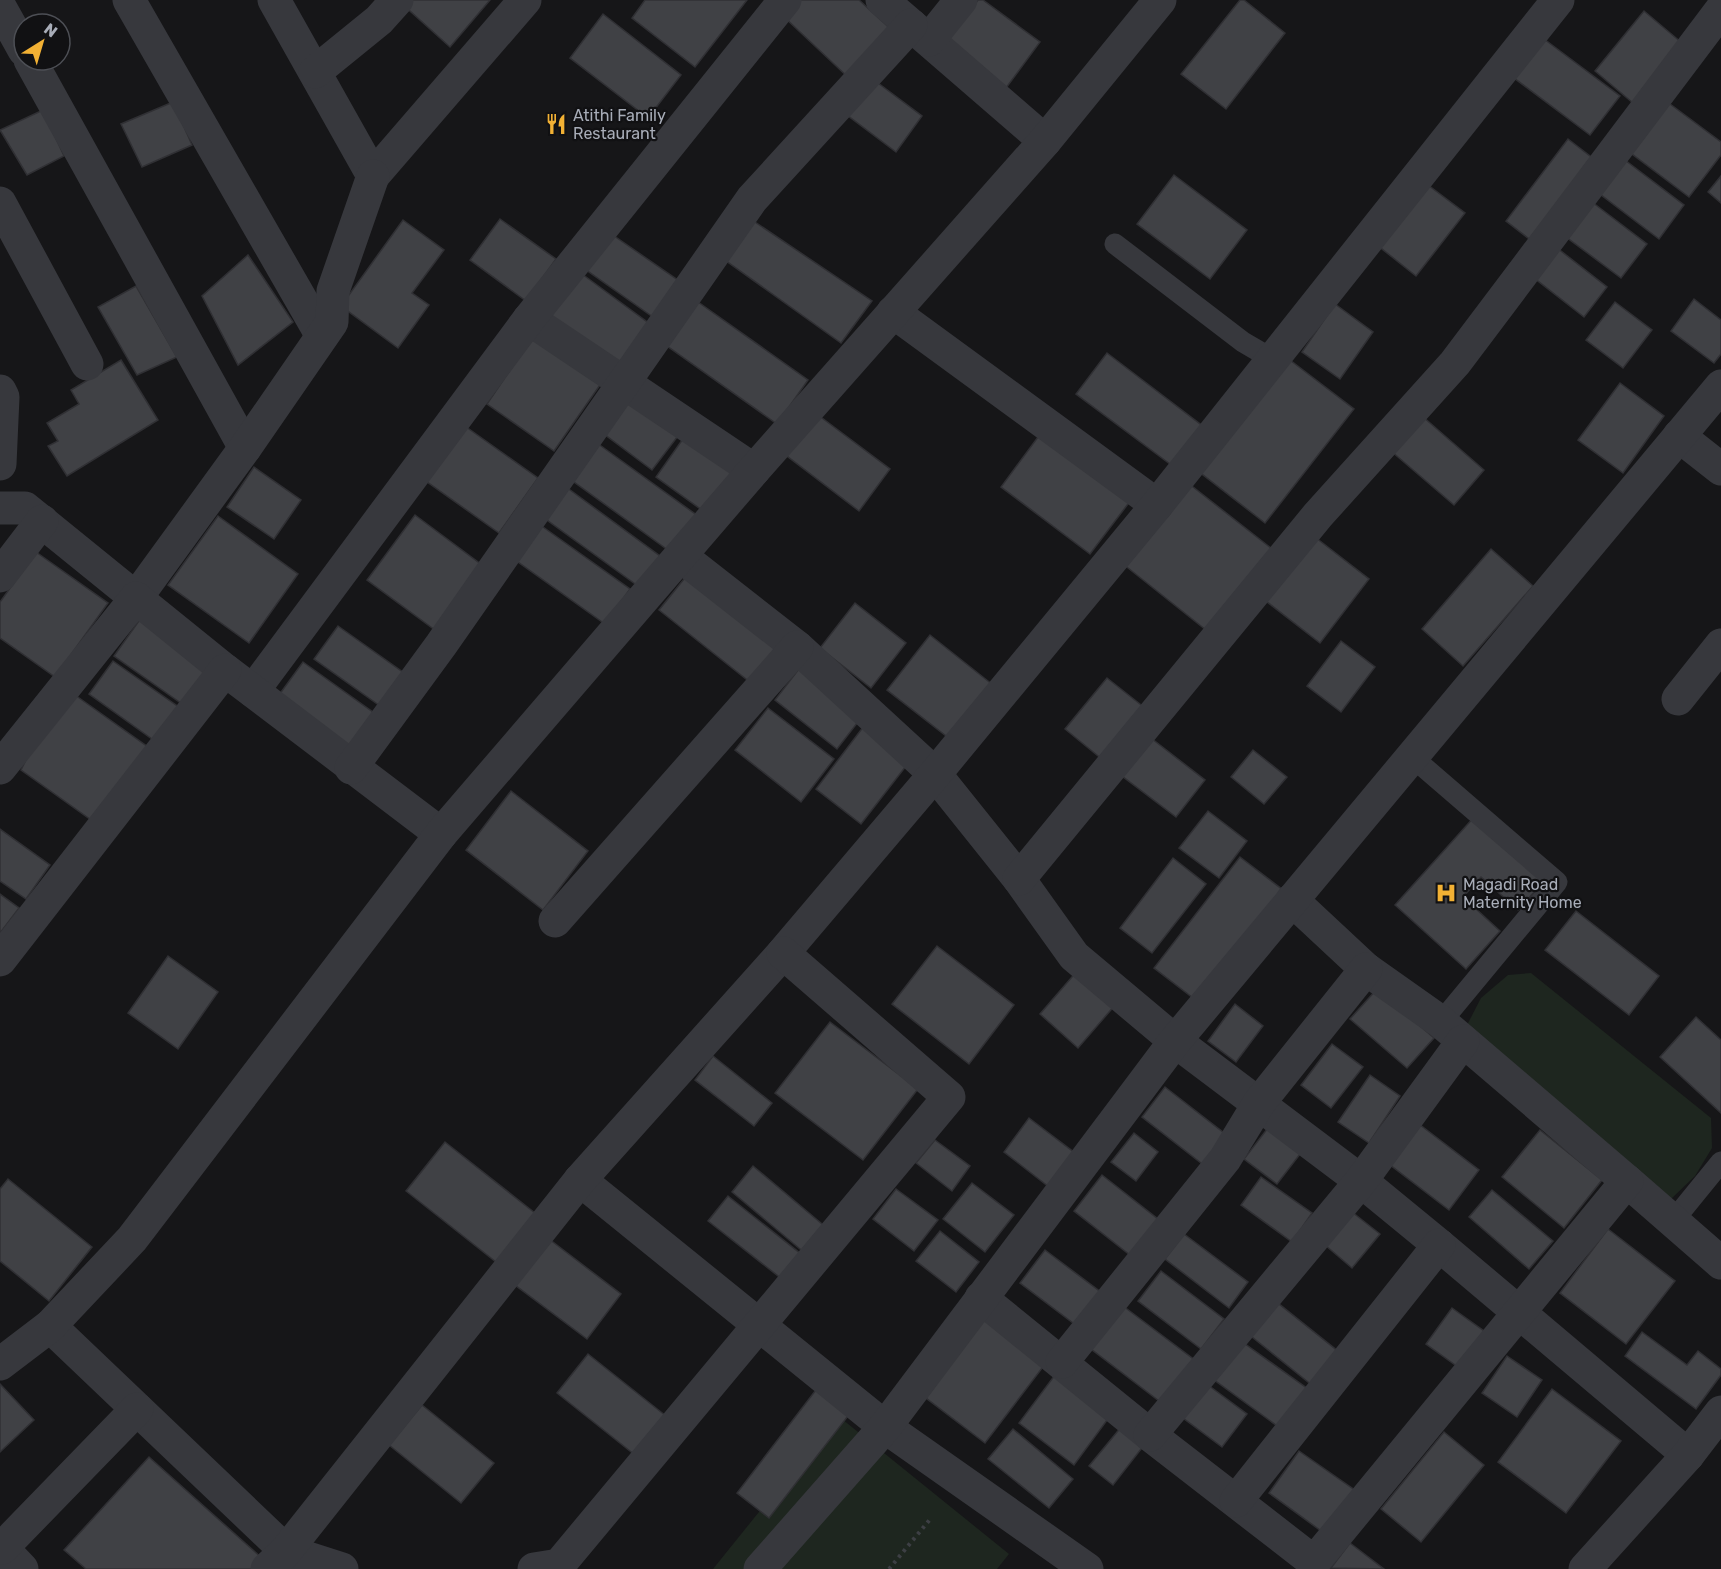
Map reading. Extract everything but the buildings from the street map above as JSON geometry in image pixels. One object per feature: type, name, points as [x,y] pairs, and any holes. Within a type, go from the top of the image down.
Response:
[{"type":"street","points":[[129,0],[322,336]]},
{"type":"street","points":[[274,0],[373,176]]},
{"type":"street","points":[[315,72],[379,20],[398,0]]},
{"type":"street","points":[[0,768],[136,598],[332,322],[333,291],[373,176],[525,0]]},
{"type":"street","points":[[253,692],[529,319],[785,0]]},
{"type":"street","points":[[882,0],[1045,141]]},
{"type":"street","points":[[351,768],[441,645],[752,199],[920,33],[961,0]]},
{"type":"street","points":[[0,1364],[50,1326],[132,1239],[441,834],[682,557],[754,470],[1045,141],[1160,0]]},
{"type":"street","points":[[277,1560],[580,1180],[783,953],[935,774],[1157,505],[1558,0]]},
{"type":"street","points":[[0,7],[12,28]]},
{"type":"street","points":[[1020,879],[1318,515],[1455,363],[1721,10]]},
{"type":"street","points":[[37,72],[244,448]]},
{"type":"street","points":[[0,204],[87,364]]},
{"type":"street","points":[[893,312],[1157,505]]},
{"type":"street","points":[[529,319],[754,470]]},
{"type":"street","points":[[760,1569],[885,1427],[1175,1041],[1721,386]]},
{"type":"street","points":[[0,391],[3,397],[0,464]]},
{"type":"street","points":[[1679,436],[1721,470]]},
{"type":"street","points":[[0,508],[26,508],[253,692],[441,834]]},
{"type":"street","points":[[0,576],[42,521]]},
{"type":"street","points":[[682,557],[797,647],[935,774],[1020,879],[1074,956],[1175,1041],[1361,1181],[1688,1455]]},
{"type":"street","points":[[1678,699],[1721,645]]},
{"type":"street","points":[[555,921],[797,647]]},
{"type":"street","points":[[0,960],[225,670]]},
{"type":"street","points":[[1292,900],[1366,969],[1452,1032],[1721,1263]]},
{"type":"street","points":[[534,1569],[559,1565],[949,1097],[783,953]]},
{"type":"street","points":[[1062,1362],[1225,1159],[1259,1103],[1366,969]]},
{"type":"street","points":[[1150,1435],[1361,1181],[1452,1032]]},
{"type":"street","points":[[580,1180],[885,1427],[1087,1569]]},
{"type":"street","points":[[981,1298],[1150,1435],[1236,1501],[1312,1566],[1627,1181]]},
{"type":"street","points":[[1236,1501],[1439,1245]]},
{"type":"street","points":[[50,1326],[137,1409],[277,1560],[342,1569]]},
{"type":"street","points":[[8,1554],[137,1409]]},
{"type":"street","points":[[1585,1569],[1688,1455],[1721,1412]]},
{"type":"lane","points":[[1115,244],[1243,342],[1272,359]]},
{"type":"lane","points":[[1411,756],[1557,882],[1452,1032]]},
{"type":"lane","points":[[1673,1221],[1721,1162]]},
{"type":"path","points":[[889,1569],[932,1517]]},
{"type":"shaded area","points":[[1531,973],[1711,1118],[1712,1148],[1695,1176],[1671,1199],[1466,1027],[1481,998],[1508,975]]},
{"type":"shaded area","points":[[837,1415],[1009,1554],[997,1569],[713,1569]]},
{"type":"place","name":"Atithi Family Restaurant","points":[[556,124]]},
{"type":"place","name":"Magadi Road Maternity Home","points":[[1446,893]]}]
